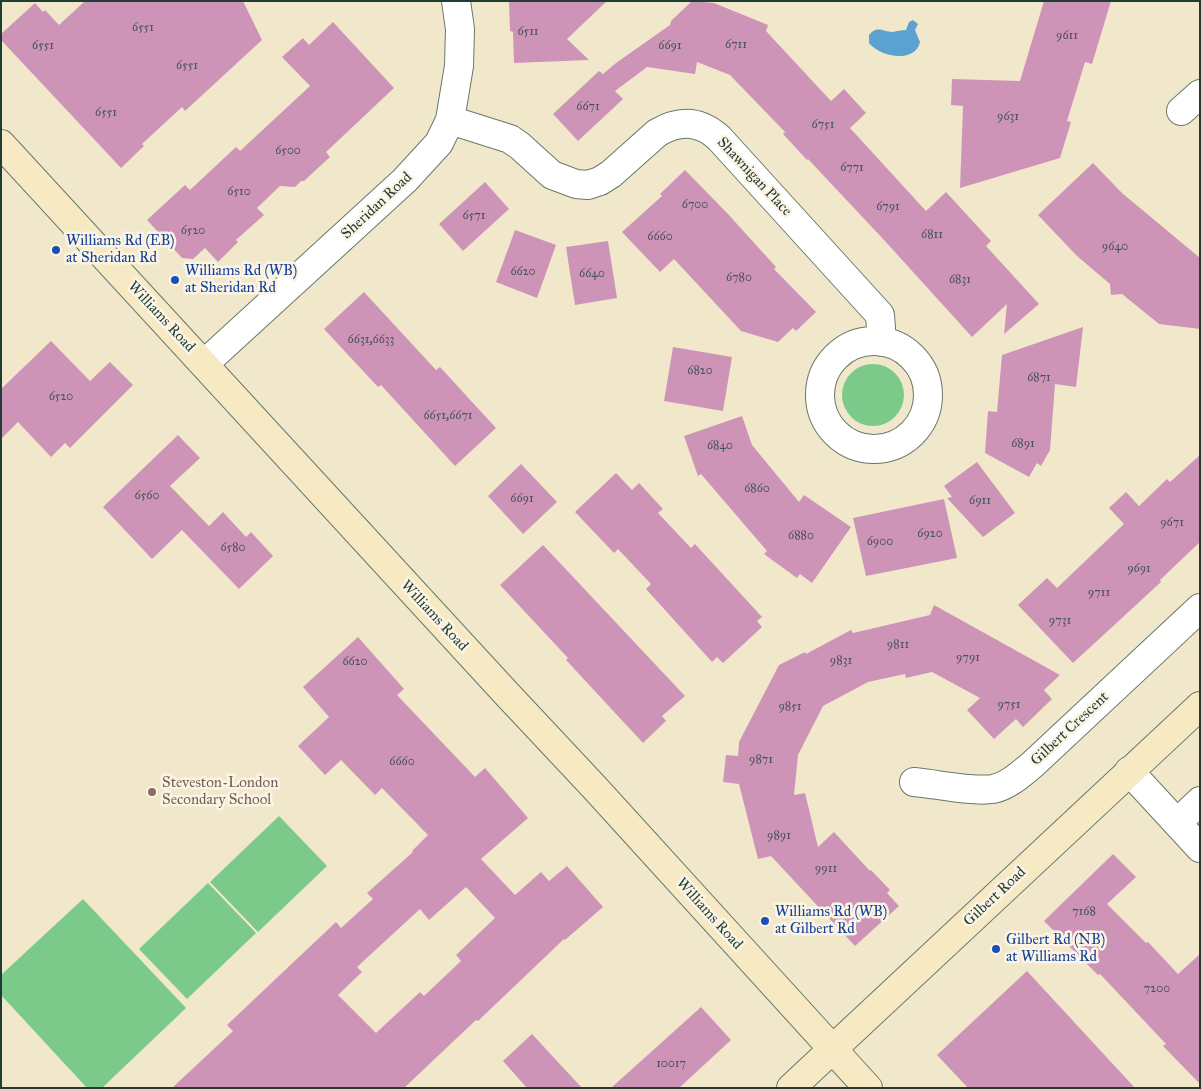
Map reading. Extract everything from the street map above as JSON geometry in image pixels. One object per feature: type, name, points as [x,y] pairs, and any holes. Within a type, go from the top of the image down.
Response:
[{"type":"street","name":"Sheridan Road","points":[[204,364],[405,180],[439,143],[450,120],[460,47],[456,1]]},
{"type":"street","name":"Shawnigan Place","points":[[450,120],[510,139],[552,175],[576,184],[588,185],[600,181],[611,174],[656,133],[673,125],[704,126],[720,138],[880,315],[882,342]]},
{"type":"street","name":"Williams Road","points":[[1,144],[491,678],[595,788],[868,1088]]},
{"type":"street","name":"Gilbert Crescent","points":[[914,782],[978,789],[994,789],[1009,783],[1033,764],[1200,608]]},
{"type":"street","name":"Gilbert Road","points":[[790,1088],[1200,706]]},
{"type":"street","points":[[1129,771],[1200,848]]},
{"type":"street","points":[[1176,823],[1200,801]]},
{"type":"green space","points":[[873,364],[885,366],[895,373],[902,383],[904,395],[902,407],[895,417],[885,424],[873,426],[861,424],[851,417],[844,407],[842,395],[844,383],[851,373],[861,366]]},
{"type":"green space","points":[[279,816],[327,866],[258,932],[210,882]]},
{"type":"green space","points":[[208,883],[256,933],[187,999],[139,949]]},
{"type":"green space","points":[[83,899],[186,1008],[102,1088],[87,1088],[1,995],[1,975]]},
{"type":"water","points":[[913,20],[918,24],[915,30],[920,42],[917,49],[911,53],[905,56],[889,55],[874,48],[869,43],[869,35],[875,30],[893,32],[906,30],[909,22]]},
{"type":"building","points":[[85,1],[243,1],[262,40],[185,111],[182,107],[142,144],[144,146],[121,168],[1,40],[1,34],[35,3],[43,12],[45,10],[59,25]]},
{"type":"building","points":[[509,1],[607,1],[567,39],[589,60],[514,63]]},
{"type":"building","points":[[692,1],[714,3],[768,25],[766,31],[831,101],[844,89],[866,113],[850,128],[926,211],[946,192],[991,241],[986,246],[1039,304],[1004,334],[1007,304],[972,337],[884,240],[783,134],[785,132],[730,75],[697,62],[695,74],[647,67],[615,91],[623,99],[578,141],[553,114],[599,71],[603,74],[670,25],[671,21]]},
{"type":"building","points":[[1044,1],[1111,1],[1092,64],[1085,62],[1067,121],[1071,122],[1060,158],[960,188],[963,106],[951,105],[952,79],[1020,81]]},
{"type":"building","points":[[333,22],[394,88],[326,152],[330,157],[304,181],[301,181],[295,187],[280,186],[257,208],[264,215],[236,240],[238,242],[218,262],[205,248],[193,259],[182,258],[147,220],[185,185],[190,190],[236,147],[240,151],[310,86],[282,57],[303,38],[309,45]]},
{"type":"building","points":[[1093,163],[1122,193],[1200,258],[1200,329],[1159,324],[1122,294],[1111,295],[1110,284],[1077,256],[1038,215]]},
{"type":"building","points":[[685,170],[776,267],[774,269],[816,312],[796,331],[793,328],[778,342],[741,331],[674,259],[660,272],[622,232],[662,196],[660,194]]},
{"type":"building","points":[[485,182],[509,209],[463,251],[439,224]]},
{"type":"building","points":[[515,230],[556,245],[537,298],[496,282]]},
{"type":"building","points":[[608,241],[617,298],[575,305],[566,247]]},
{"type":"building","points":[[364,292],[436,370],[440,367],[496,428],[455,466],[381,385],[378,387],[324,329]]},
{"type":"building","points":[[1083,327],[1076,387],[1055,384],[1050,450],[1041,466],[1037,463],[1029,477],[985,453],[988,411],[997,412],[1002,355]]},
{"type":"building","points":[[51,341],[90,381],[110,362],[133,385],[70,448],[65,443],[51,457],[18,422],[1,439],[1,389]]},
{"type":"building","points":[[673,347],[732,357],[723,411],[664,401]]},
{"type":"building","points":[[742,416],[752,445],[799,502],[804,495],[851,527],[812,583],[800,574],[797,578],[764,554],[767,551],[701,474],[698,476],[684,436]]},
{"type":"building","points":[[178,435],[200,458],[170,486],[209,526],[223,512],[246,537],[251,532],[273,556],[239,589],[182,530],[152,559],[103,507]]},
{"type":"building","points":[[1200,455],[1200,542],[1160,580],[1161,582],[1073,663],[1018,605],[1047,578],[1057,588],[1124,524],[1109,508],[1126,492],[1139,506],[1167,479],[1170,482]]},
{"type":"building","points":[[977,462],[1015,513],[983,537],[947,498],[952,497],[944,486]]},
{"type":"building","points":[[521,464],[557,502],[523,534],[488,496]]},
{"type":"building","points":[[616,473],[632,490],[639,483],[663,509],[658,513],[691,548],[695,544],[762,617],[757,621],[762,627],[723,663],[717,657],[712,662],[646,589],[651,584],[618,549],[614,553],[575,512]]},
{"type":"building","points":[[944,499],[957,558],[866,576],[853,518]]},
{"type":"building","points":[[543,545],[685,696],[662,716],[666,721],[643,743],[500,585]]},
{"type":"building","points":[[934,605],[1060,675],[1044,690],[1052,699],[1023,727],[1016,719],[994,739],[967,710],[980,698],[932,672],[906,678],[905,674],[868,682],[823,706],[798,755],[794,795],[805,793],[818,847],[834,832],[890,890],[887,893],[899,906],[855,946],[771,856],[758,859],[739,784],[723,782],[726,755],[738,756],[739,742],[779,665],[805,652],[806,654],[851,630],[853,633],[930,615]]},
{"type":"building","points":[[358,637],[404,689],[397,695],[475,777],[485,768],[528,818],[481,859],[515,895],[541,872],[549,881],[567,866],[603,907],[564,939],[404,1088],[172,1088],[233,1031],[227,1025],[336,922],[341,928],[373,899],[367,893],[413,852],[428,835],[382,788],[375,795],[341,760],[325,775],[298,746],[329,717],[303,687]],"holes":[[[466,887],[495,918],[456,955],[461,961],[424,996],[420,992],[376,1033],[338,995],[362,972],[357,967],[420,909],[429,920]]]},
{"type":"building","points":[[1113,854],[1136,877],[1107,904],[1146,943],[1148,942],[1178,974],[1200,954],[1200,1084],[1163,1046],[1166,1044],[1100,974],[1098,975],[1044,921]]},
{"type":"building","points":[[1027,971],[1135,1088],[968,1088],[937,1055]]},
{"type":"building","points":[[701,1007],[731,1040],[679,1088],[611,1088]]},
{"type":"building","points":[[532,1034],[582,1088],[527,1088],[503,1061]]},
{"type":"place","name":"Williams Rd (EB) at Sheridan Rd","points":[[56,250]]},
{"type":"place","name":"Williams Rd (WB) at Sheridan Rd","points":[[175,280]]},
{"type":"place","name":"Steveston-London Secondary School","points":[[152,792]]},
{"type":"place","name":"Williams Rd (WB) at Gilbert Rd","points":[[765,921]]},
{"type":"place","name":"Gilbert Rd (NB) at Williams Rd","points":[[996,949]]}]
